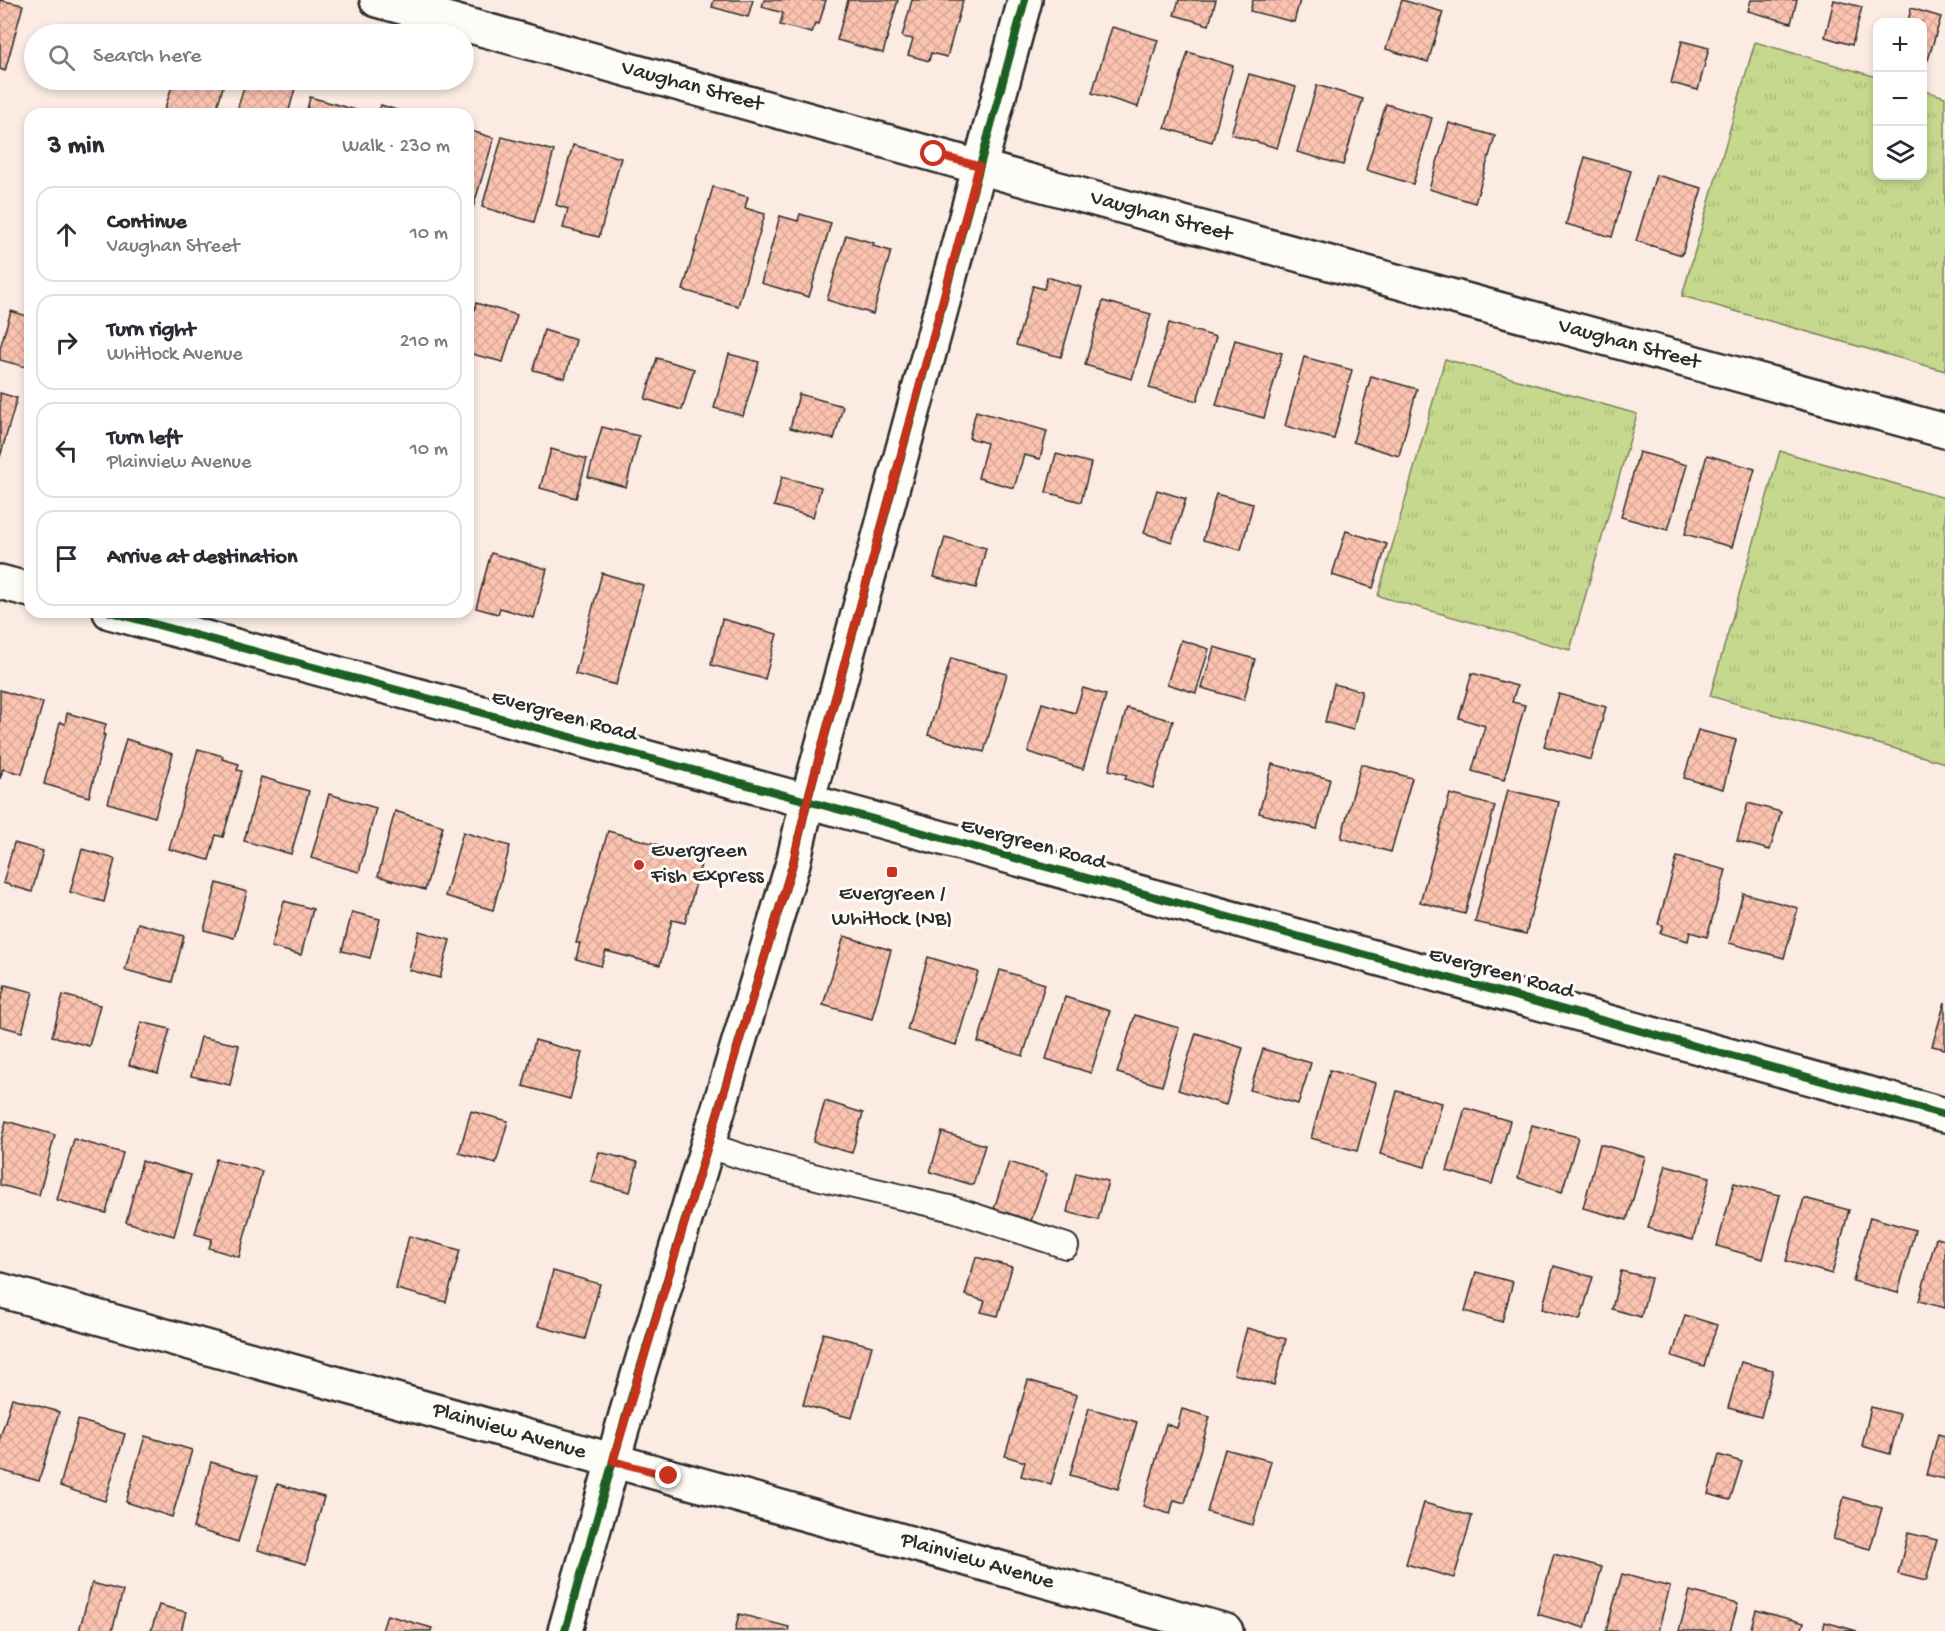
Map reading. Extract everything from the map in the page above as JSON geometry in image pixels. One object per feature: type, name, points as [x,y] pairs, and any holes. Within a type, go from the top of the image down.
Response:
[{"type":"street","name":"Vaughan Street","points":[[377,0],[464,24]]},
{"type":"street","points":[[565,1631],[613,1461],[793,863],[807,802],[1025,0]]},
{"type":"street","name":"Vaughan Street","points":[[474,27],[1945,431]]},
{"type":"street","points":[[0,582],[24,588]]},
{"type":"street","name":"Evergreen Road","points":[[132,618],[1945,1115]]},
{"type":"street","name":"Plainview Avenue","points":[[0,1290],[1226,1631]]},
{"type":"lane","points":[[707,1145],[758,1162],[953,1209],[1066,1246]]},
{"type":"green space","points":[[1755,42],[1873,76],[1873,180],[1927,180],[1927,91],[1945,97],[1945,371],[1682,296]]},
{"type":"green space","points":[[1445,359],[1637,414],[1570,650],[1378,596]]},
{"type":"green space","points":[[1780,451],[1945,498],[1945,763],[1710,696]]},
{"type":"building","points":[[0,0],[23,5],[5,71],[0,69]]},
{"type":"building","points":[[714,0],[753,0],[748,17],[712,7]]},
{"type":"building","points":[[764,0],[826,0],[819,24],[815,23],[812,33],[780,25],[783,13],[762,7]]},
{"type":"building","points":[[848,0],[898,0],[883,53],[837,40]]},
{"type":"building","points":[[912,0],[963,0],[947,57],[931,53],[929,61],[908,55],[913,39],[902,37]]},
{"type":"building","points":[[1179,0],[1216,0],[1209,25],[1174,15]]},
{"type":"building","points":[[1253,0],[1300,0],[1294,22],[1250,11]]},
{"type":"building","points":[[1402,0],[1443,12],[1428,62],[1386,49]]},
{"type":"building","points":[[1751,0],[1797,0],[1791,23],[1748,11]]},
{"type":"building","points":[[1834,0],[1862,7],[1852,45],[1825,37]]},
{"type":"building","points":[[1911,8],[1941,17],[1928,60],[1927,18],[1909,18]]},
{"type":"building","points":[[1112,27],[1158,40],[1138,107],[1092,93]]},
{"type":"building","points":[[1682,41],[1709,48],[1698,90],[1671,83]]},
{"type":"building","points":[[1188,52],[1233,66],[1212,142],[1165,128]]},
{"type":"building","points":[[1249,74],[1296,87],[1277,148],[1231,134]]},
{"type":"building","points":[[1317,85],[1363,99],[1343,165],[1297,152]]},
{"type":"building","points":[[171,90],[222,90],[217,108],[165,108]]},
{"type":"building","points":[[243,90],[295,90],[290,108],[238,108]]},
{"type":"building","points":[[310,97],[349,108],[307,108]]},
{"type":"building","points":[[1386,104],[1432,118],[1413,184],[1366,170]]},
{"type":"building","points":[[1449,123],[1495,136],[1475,203],[1429,189]]},
{"type":"building","points":[[474,132],[494,138],[474,204]]},
{"type":"building","points":[[502,137],[554,151],[534,222],[482,207]]},
{"type":"building","points":[[573,145],[621,158],[599,237],[563,228],[568,209],[556,205]]},
{"type":"building","points":[[1585,157],[1631,171],[1612,237],[1566,224]]},
{"type":"building","points":[[1656,175],[1702,188],[1682,255],[1636,241]]},
{"type":"building","points":[[713,187],[748,197],[745,208],[765,214],[738,306],[683,290]]},
{"type":"building","points":[[800,214],[831,223],[809,297],[761,283],[780,216],[798,221]]},
{"type":"building","points":[[846,235],[874,243],[873,246],[891,251],[873,314],[827,300]]},
{"type":"building","points":[[1047,277],[1081,287],[1061,357],[1016,345],[1033,286],[1044,289]]},
{"type":"building","points":[[1103,301],[1151,314],[1132,379],[1085,365]]},
{"type":"building","points":[[476,303],[517,315],[503,362],[474,355]]},
{"type":"building","points":[[11,311],[24,315],[24,366],[0,360],[0,348]]},
{"type":"building","points":[[1169,323],[1216,337],[1197,401],[1149,388]]},
{"type":"building","points":[[544,330],[576,340],[565,378],[533,370]]},
{"type":"building","points":[[1235,340],[1282,353],[1264,418],[1216,405]]},
{"type":"building","points":[[729,354],[759,362],[743,416],[714,408]]},
{"type":"building","points":[[1304,357],[1352,370],[1334,439],[1285,426]]},
{"type":"building","points":[[657,358],[694,369],[682,410],[645,399]]},
{"type":"building","points":[[1371,376],[1417,389],[1399,456],[1353,442]]},
{"type":"building","points":[[0,393],[17,398],[0,457]]},
{"type":"building","points":[[799,394],[843,406],[834,439],[790,428]]},
{"type":"building","points":[[976,411],[1047,431],[1040,459],[1024,455],[1014,488],[978,478],[987,443],[969,438]]},
{"type":"building","points":[[602,427],[639,436],[626,487],[588,477]]},
{"type":"building","points":[[551,449],[587,459],[576,498],[540,488]]},
{"type":"building","points":[[1639,452],[1687,465],[1668,530],[1621,517]]},
{"type":"building","points":[[1056,454],[1091,463],[1081,502],[1046,492]]},
{"type":"building","points":[[1707,455],[1755,469],[1732,547],[1685,534]]},
{"type":"building","points":[[782,477],[821,487],[813,517],[774,506]]},
{"type":"building","points":[[1157,490],[1186,499],[1172,542],[1144,533]]},
{"type":"building","points":[[1216,494],[1253,504],[1241,550],[1203,540]]},
{"type":"building","points":[[1346,531],[1387,544],[1373,588],[1332,575]]},
{"type":"building","points":[[945,537],[986,548],[976,588],[934,577]]},
{"type":"building","points":[[491,553],[547,569],[534,618],[500,608],[498,614],[476,608]]},
{"type":"building","points":[[602,573],[643,585],[616,685],[575,674]]},
{"type":"building","points":[[722,619],[777,634],[765,679],[711,665]]},
{"type":"building","points":[[1181,640],[1209,649],[1196,693],[1167,684]]},
{"type":"building","points":[[1214,647],[1255,659],[1244,700],[1202,688]]},
{"type":"building","points":[[951,658],[1007,674],[984,752],[928,735]]},
{"type":"building","points":[[1472,673],[1517,686],[1512,702],[1525,705],[1504,780],[1472,771],[1485,726],[1459,718]]},
{"type":"building","points":[[1334,684],[1362,691],[1353,730],[1325,722]]},
{"type":"building","points":[[1083,688],[1106,695],[1083,769],[1028,752],[1042,703],[1075,713]]},
{"type":"building","points":[[0,690],[43,703],[22,774],[3,769],[0,779]]},
{"type":"building","points":[[1559,694],[1606,707],[1591,760],[1544,746]]},
{"type":"building","points":[[1127,708],[1173,721],[1153,788],[1125,779],[1127,775],[1109,770]]},
{"type":"building","points":[[67,713],[106,724],[89,797],[44,784],[60,722],[65,724]]},
{"type":"building","points":[[1698,730],[1736,740],[1723,789],[1684,778]]},
{"type":"building","points":[[126,739],[173,754],[155,817],[108,803]]},
{"type":"building","points":[[198,749],[223,756],[222,759],[239,764],[237,770],[242,771],[223,837],[216,835],[209,860],[169,849]]},
{"type":"building","points":[[1272,764],[1330,779],[1317,829],[1259,813]]},
{"type":"building","points":[[1361,764],[1412,778],[1391,852],[1341,838]]},
{"type":"building","points":[[261,777],[309,791],[291,854],[244,841]]},
{"type":"building","points":[[1508,790],[1559,802],[1526,934],[1475,922]]},
{"type":"building","points":[[329,794],[376,808],[359,872],[311,858]]},
{"type":"building","points":[[1450,794],[1495,806],[1465,914],[1420,902]]},
{"type":"building","points":[[1748,803],[1781,812],[1770,850],[1737,841]]},
{"type":"building","points":[[395,811],[443,826],[425,890],[378,876]]},
{"type":"building","points":[[608,831],[703,857],[685,923],[672,920],[660,965],[606,951],[601,966],[576,959],[580,943],[576,943]]},
{"type":"building","points":[[463,832],[510,846],[493,910],[445,896]]},
{"type":"building","points":[[14,843],[43,851],[32,892],[3,883]]},
{"type":"building","points":[[82,849],[115,859],[104,902],[70,892]]},
{"type":"building","points":[[1677,857],[1726,870],[1707,937],[1690,932],[1688,941],[1660,933],[1663,925],[1658,924]]},
{"type":"building","points":[[217,883],[247,892],[234,938],[204,930]]},
{"type":"building","points":[[1743,893],[1798,908],[1784,958],[1729,943]]},
{"type":"building","points":[[284,901],[313,909],[301,955],[271,947]]},
{"type":"building","points":[[352,912],[380,919],[370,958],[342,951]]},
{"type":"building","points":[[138,923],[184,936],[172,982],[125,970]]},
{"type":"building","points":[[419,931],[450,940],[440,978],[409,970]]},
{"type":"building","points":[[844,936],[891,950],[872,1019],[823,1005]]},
{"type":"building","points":[[928,957],[978,972],[956,1045],[907,1030]]},
{"type":"building","points":[[1000,970],[1045,984],[1023,1056],[978,1042]]},
{"type":"building","points":[[5,985],[33,992],[22,1032],[0,1026],[0,1003]]},
{"type":"building","points":[[63,995],[100,1005],[89,1046],[52,1036]]},
{"type":"building","points":[[1065,997],[1110,1011],[1091,1073],[1046,1059]]},
{"type":"building","points":[[1945,1002],[1945,1049],[1932,1046]]},
{"type":"building","points":[[1135,1015],[1179,1028],[1162,1086],[1117,1073]]},
{"type":"building","points":[[141,1022],[170,1029],[158,1073],[129,1065]]},
{"type":"building","points":[[1196,1033],[1243,1048],[1226,1105],[1178,1090]]},
{"type":"building","points":[[201,1037],[239,1045],[230,1085],[191,1076]]},
{"type":"building","points":[[535,1040],[582,1053],[570,1099],[523,1086]]},
{"type":"building","points":[[1263,1049],[1311,1063],[1298,1104],[1250,1090]]},
{"type":"building","points":[[1330,1070],[1376,1083],[1357,1151],[1311,1138]]},
{"type":"building","points":[[1397,1091],[1442,1103],[1425,1167],[1380,1154]]},
{"type":"building","points":[[825,1101],[863,1113],[852,1153],[813,1142]]},
{"type":"building","points":[[1465,1108],[1510,1121],[1492,1184],[1447,1171]]},
{"type":"building","points":[[471,1111],[508,1121],[496,1163],[459,1153]]},
{"type":"building","points":[[6,1121],[55,1135],[39,1195],[0,1185],[0,1145]]},
{"type":"building","points":[[1532,1125],[1578,1137],[1562,1192],[1518,1178]]},
{"type":"building","points":[[942,1132],[985,1145],[973,1185],[930,1172]]},
{"type":"building","points":[[74,1139],[123,1153],[106,1213],[57,1200]]},
{"type":"building","points":[[1600,1144],[1645,1157],[1627,1220],[1583,1208]]},
{"type":"building","points":[[599,1152],[638,1162],[630,1192],[591,1182]]},
{"type":"building","points":[[216,1159],[262,1171],[239,1257],[209,1248],[212,1239],[195,1234]]},
{"type":"building","points":[[142,1161],[191,1175],[174,1236],[126,1222]]},
{"type":"building","points":[[1009,1162],[1047,1174],[1031,1221],[994,1209]]},
{"type":"building","points":[[1666,1165],[1710,1177],[1693,1240],[1648,1228]]},
{"type":"building","points":[[1076,1173],[1108,1181],[1098,1220],[1067,1212]]},
{"type":"building","points":[[1734,1183],[1780,1195],[1763,1259],[1717,1246]]},
{"type":"building","points":[[1804,1198],[1849,1210],[1832,1274],[1786,1261]]},
{"type":"building","points":[[1870,1217],[1915,1230],[1898,1293],[1853,1281]]},
{"type":"building","points":[[409,1236],[460,1250],[446,1302],[396,1289]]},
{"type":"building","points":[[1936,1238],[1945,1240],[1945,1308],[1919,1301]]},
{"type":"building","points":[[976,1257],[1012,1267],[998,1316],[981,1312],[985,1301],[965,1295]]},
{"type":"building","points":[[1554,1266],[1593,1277],[1580,1320],[1542,1309]]},
{"type":"building","points":[[553,1271],[600,1284],[585,1339],[538,1326]]},
{"type":"building","points":[[1621,1271],[1651,1278],[1641,1317],[1612,1309]]},
{"type":"building","points":[[1476,1272],[1513,1282],[1502,1322],[1465,1311]]},
{"type":"building","points":[[1685,1315],[1717,1325],[1704,1366],[1672,1356]]},
{"type":"building","points":[[1247,1328],[1286,1339],[1274,1385],[1234,1374]]},
{"type":"building","points":[[823,1333],[872,1346],[852,1418],[803,1405]]},
{"type":"building","points":[[1741,1362],[1773,1370],[1761,1417],[1728,1408]]},
{"type":"building","points":[[1028,1380],[1077,1395],[1051,1484],[1021,1476],[1025,1462],[1005,1456]]},
{"type":"building","points":[[12,1398],[59,1412],[39,1481],[0,1470],[0,1438]]},
{"type":"building","points":[[1871,1407],[1900,1414],[1890,1454],[1862,1446]]},
{"type":"building","points":[[1089,1408],[1137,1422],[1118,1489],[1070,1475]]},
{"type":"building","points":[[1182,1409],[1210,1417],[1185,1503],[1174,1500],[1170,1514],[1143,1506],[1166,1424],[1177,1428]]},
{"type":"building","points":[[78,1420],[125,1434],[105,1501],[60,1486]]},
{"type":"building","points":[[1938,1434],[1945,1436],[1945,1479],[1927,1475]]},
{"type":"building","points":[[145,1436],[192,1450],[172,1517],[126,1502]]},
{"type":"building","points":[[1225,1449],[1271,1461],[1253,1525],[1207,1512]]},
{"type":"building","points":[[1719,1455],[1742,1462],[1730,1500],[1708,1494]]},
{"type":"building","points":[[211,1462],[258,1476],[238,1542],[193,1528]]},
{"type":"building","points":[[277,1484],[324,1497],[306,1564],[258,1550]]},
{"type":"building","points":[[1844,1497],[1882,1508],[1870,1549],[1833,1539]]},
{"type":"building","points":[[1424,1503],[1472,1516],[1454,1578],[1406,1564]]},
{"type":"building","points":[[1908,1533],[1937,1540],[1926,1581],[1898,1574]]},
{"type":"building","points":[[1554,1554],[1602,1567],[1585,1628],[1537,1614]]},
{"type":"building","points":[[1622,1574],[1670,1587],[1658,1631],[1606,1631]]},
{"type":"building","points":[[92,1583],[123,1591],[112,1631],[79,1631]]},
{"type":"building","points":[[1690,1591],[1738,1604],[1730,1631],[1679,1631]]},
{"type":"building","points":[[159,1605],[186,1612],[181,1631],[151,1631]]},
{"type":"building","points":[[1756,1610],[1804,1623],[1801,1631],[1750,1631]]},
{"type":"building","points":[[739,1614],[789,1627],[788,1631],[735,1631]]},
{"type":"building","points":[[387,1615],[432,1628],[431,1631],[382,1631]]},
{"type":"building","points":[[1825,1622],[1857,1631],[1823,1631]]},
{"type":"cycle path","points":[[565,1631],[626,1415],[793,863],[807,802],[1025,0]]},
{"type":"cycle path","points":[[132,618],[866,817],[1945,1115]]},
{"type":"place","name":"Evergreen Fish Express","points":[[639,865]]},
{"type":"place","name":"Evergreen / Whitlock (NB)","points":[[892,872]]},
{"type":"route","points":[[669,1476],[613,1461],[793,863],[807,802],[979,166],[934,154]]}]
